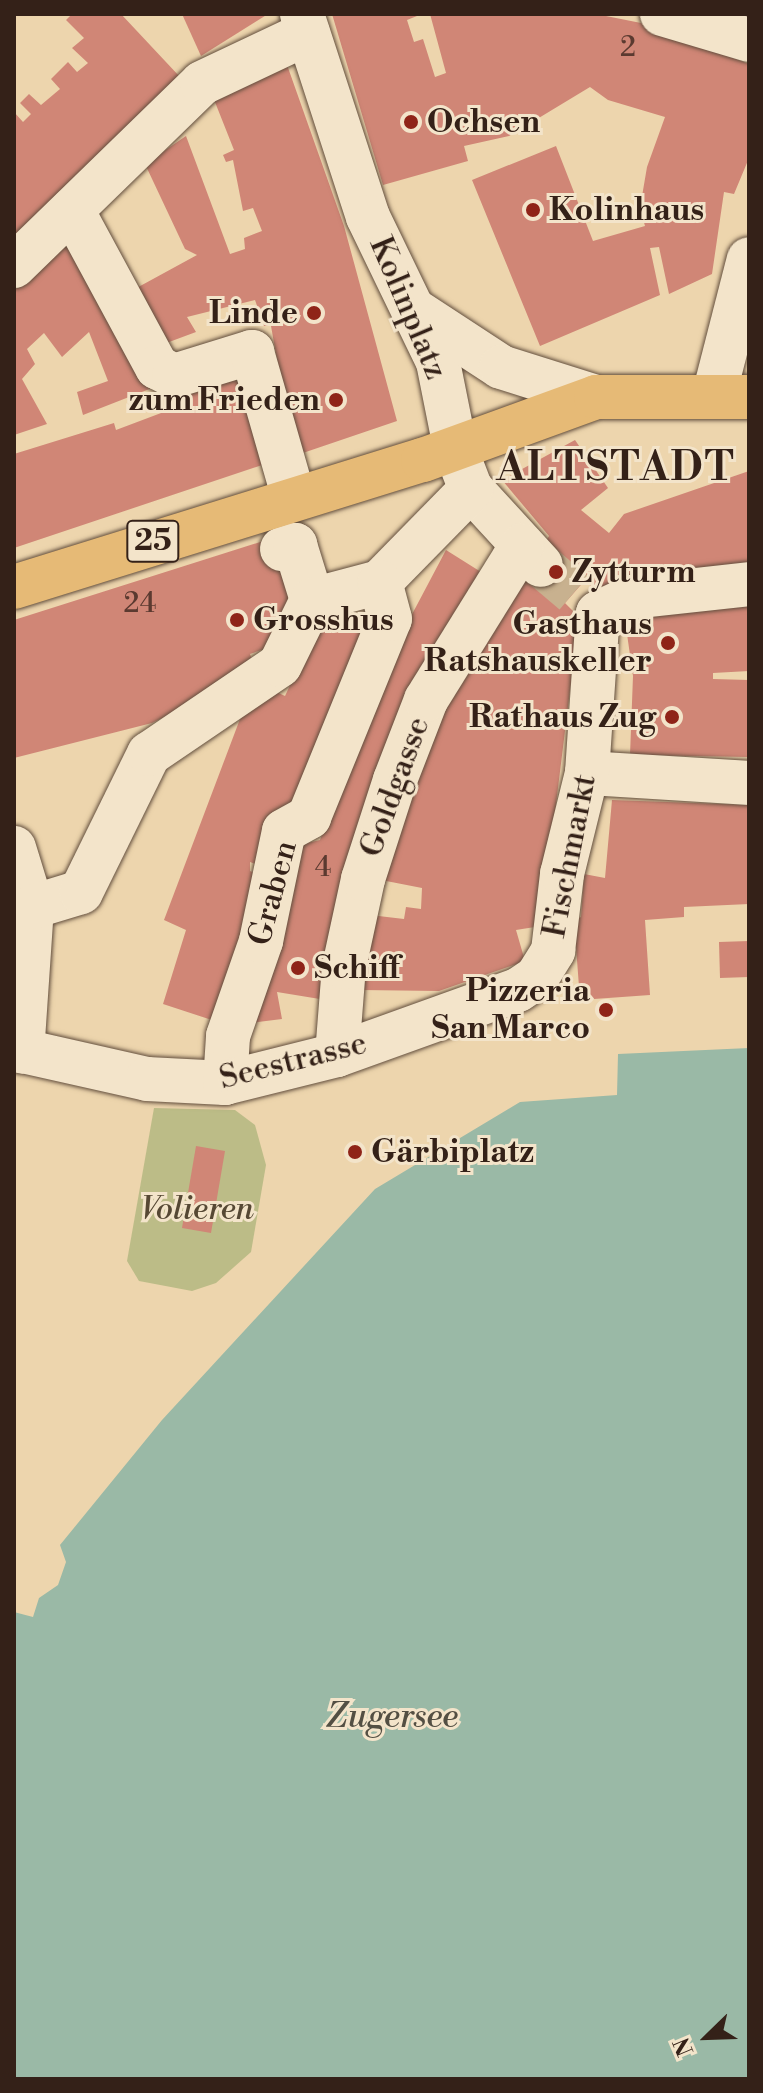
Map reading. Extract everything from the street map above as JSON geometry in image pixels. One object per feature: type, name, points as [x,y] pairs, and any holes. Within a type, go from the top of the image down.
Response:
[{"type":"main road","name":"25","points":[[14,587],[293,495],[455,447],[596,397],[732,396]]},
{"type":"street","points":[[662,14],[749,40]]},
{"type":"street","points":[[14,266],[202,83],[305,24]]},
{"type":"street","name":"Kolinplatz","points":[[305,24],[368,217],[438,362],[455,447],[471,489],[532,555]]},
{"type":"street","points":[[72,210],[157,367],[174,376],[252,352],[293,495]]},
{"type":"street","points":[[732,396],[749,259]]},
{"type":"street","points":[[415,311],[501,367],[596,397]]},
{"type":"street","points":[[312,600],[380,582],[471,489]]},
{"type":"street","points":[[32,907],[81,892],[149,754],[280,665],[312,600],[295,545],[282,549]]},
{"type":"street","name":"Goldgasse","points":[[337,1055],[344,967],[363,879],[395,780],[426,700],[532,555]]},
{"type":"street","name":"Graben","points":[[225,1083],[228,1036],[261,941],[284,831],[309,817],[390,619],[380,582]]},
{"type":"street","name":"Fischmarkt","points":[[518,990],[537,977],[553,951],[562,874],[587,773],[586,603],[749,584]]},
{"type":"street","points":[[587,773],[749,783]]},
{"type":"street","points":[[14,848],[32,907],[18,1051]]},
{"type":"street","name":"Seestrasse","points":[[18,1051],[147,1079],[225,1083],[337,1055],[518,990]]},
{"type":"green space","name":"Volieren","points":[[154,1108],[235,1110],[255,1125],[266,1165],[251,1252],[216,1283],[192,1291],[139,1281],[127,1261]]},
{"type":"water","name":"Zugersee","points":[[749,1048],[749,2079],[14,2079],[14,1612],[33,1617],[39,1598],[58,1585],[66,1562],[60,1545],[162,1420],[375,1189],[520,1102],[617,1095],[618,1054]]},
{"type":"building","points":[[72,14],[121,14],[180,77],[14,236],[14,112],[23,122],[31,114],[20,103],[29,94],[41,105],[60,89],[51,79],[68,62],[77,72],[88,63],[72,48],[84,38],[66,20]]},
{"type":"building","points":[[182,14],[268,14],[201,56]]},
{"type":"building","points":[[332,14],[422,14],[407,20],[414,42],[423,39],[435,77],[446,73],[430,14],[596,14],[641,23],[749,64],[749,158],[734,194],[724,192],[712,274],[669,294],[659,247],[650,248],[660,295],[540,346],[472,180],[556,146],[593,241],[645,226],[640,208],[647,167],[665,117],[608,100],[590,87],[509,136],[464,146],[468,161],[383,185]]},
{"type":"building","points":[[286,62],[344,226],[397,421],[294,456],[271,326],[264,326],[255,300],[187,317],[196,332],[161,345],[131,291],[197,255],[185,249],[145,164],[186,136],[230,254],[245,249],[244,238],[262,231],[253,208],[243,211],[233,160],[226,162],[223,155],[234,150],[211,92]]},
{"type":"building","points":[[69,235],[152,388],[83,415],[77,392],[108,381],[89,332],[62,357],[44,333],[27,349],[35,364],[22,379],[47,424],[14,435],[14,291]]},
{"type":"building","points":[[249,373],[274,461],[14,548],[14,454],[114,423],[116,430],[177,407],[173,397]]},
{"type":"building","points":[[575,440],[608,488],[581,510],[609,533],[624,514],[749,471],[749,564],[597,595],[586,579],[565,603],[579,617],[541,926],[516,930],[525,961],[439,991],[361,990],[370,915],[404,919],[406,907],[421,909],[422,888],[376,879],[418,746],[549,536],[502,480]]},
{"type":"building","points":[[279,536],[296,601],[270,647],[250,654],[256,672],[152,723],[14,758],[14,620]]},
{"type":"building","points":[[446,550],[481,572],[332,1001],[277,992],[282,1019],[241,1024],[303,844],[320,840],[381,673]]},
{"type":"building","points":[[749,604],[749,671],[713,673],[713,679],[749,680],[749,757],[630,755],[633,676],[624,613]]},
{"type":"building","points":[[324,613],[374,635],[271,870],[250,862],[250,871],[271,880],[224,1024],[163,1004],[186,930],[164,920],[240,719],[266,687],[285,696]]},
{"type":"building","points":[[612,800],[749,805],[749,904],[684,907],[684,917],[645,920],[650,995],[580,1000],[574,920],[581,917],[584,874],[605,878]]},
{"type":"building","points":[[749,941],[749,977],[720,978],[719,942]]},
{"type":"building","points":[[196,1146],[225,1151],[211,1233],[182,1228]]},
{"type":"tunnel","points":[[541,565],[574,593]]},
{"type":"place","name":"Ochsen","points":[[411,122]]},
{"type":"place","name":"Kolinhaus","points":[[533,210]]},
{"type":"place","name":"Linde","points":[[314,313]]},
{"type":"place","name":"zum Frieden","points":[[336,400]]},
{"type":"place","name":"Zytturm","points":[[556,572]]},
{"type":"place","name":"Grosshus","points":[[237,620]]},
{"type":"place","name":"Gasthaus Ratshauskeller","points":[[668,643]]},
{"type":"place","name":"Rathaus Zug","points":[[672,717]]},
{"type":"place","name":"Schiff","points":[[298,968]]},
{"type":"place","name":"Pizzeria San Marco","points":[[606,1010]]},
{"type":"place","name":"Gärbiplatz","points":[[355,1152]]},
{"type":"district","name":"ALTSTADT","points":[[616,468]]}]
